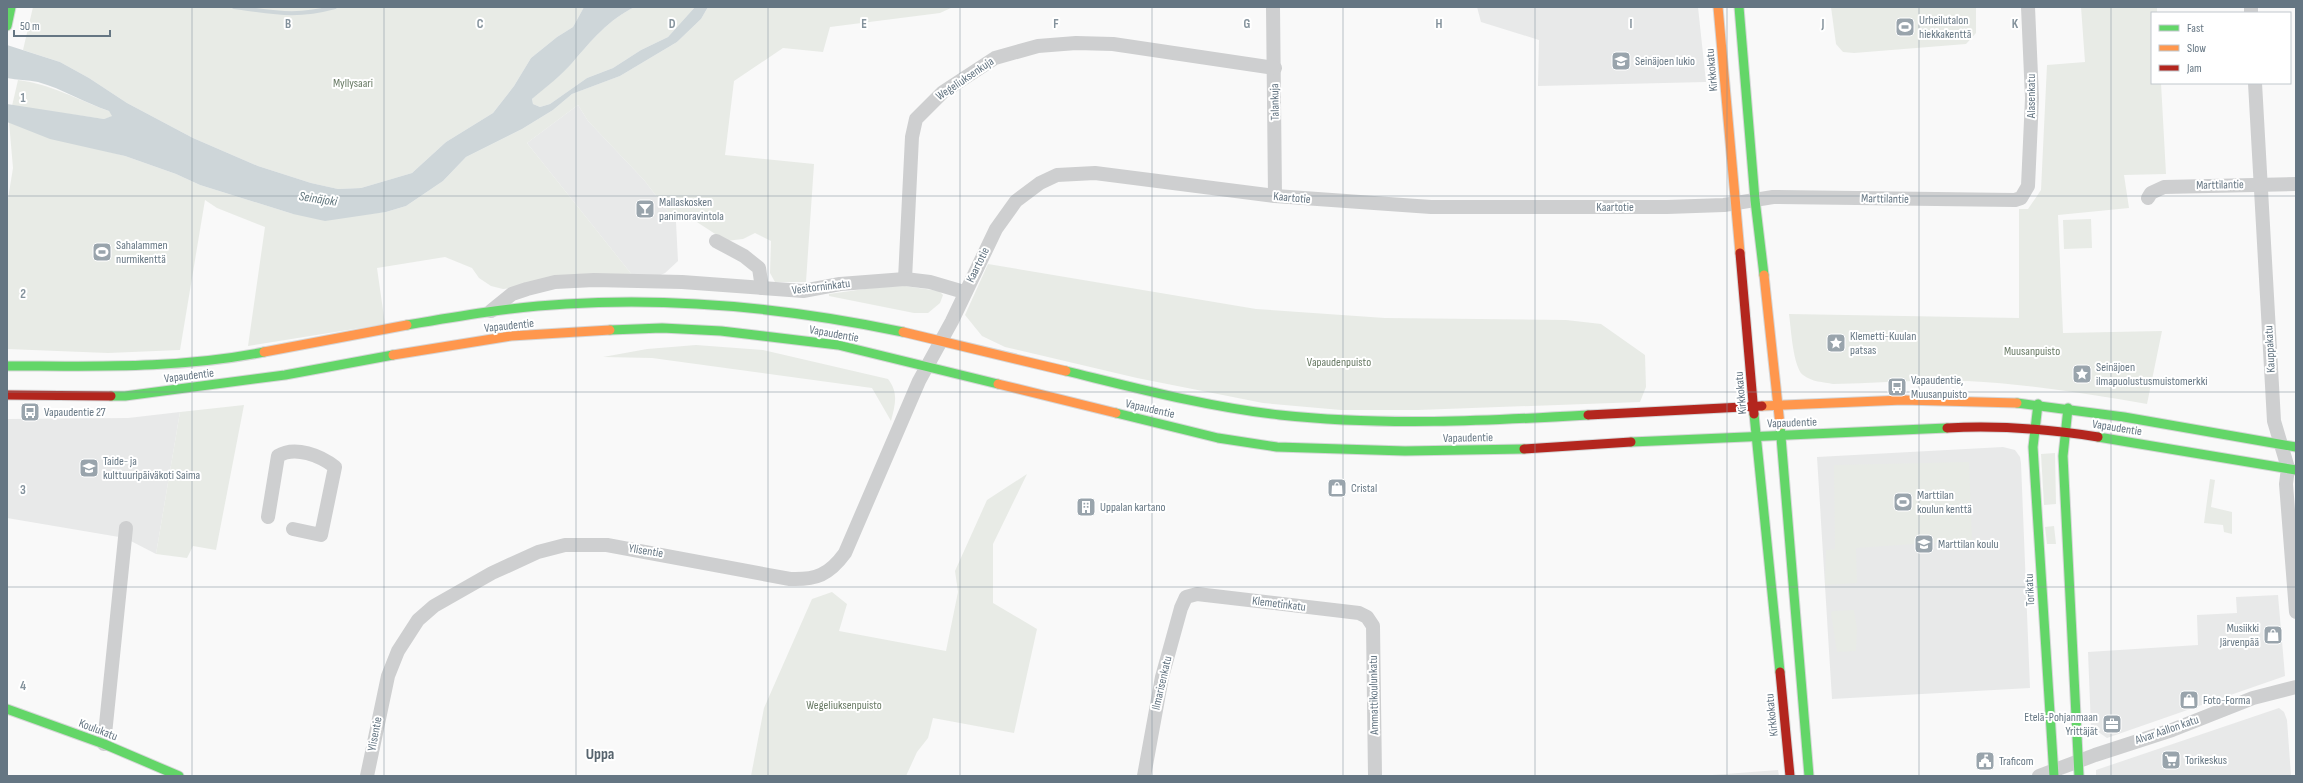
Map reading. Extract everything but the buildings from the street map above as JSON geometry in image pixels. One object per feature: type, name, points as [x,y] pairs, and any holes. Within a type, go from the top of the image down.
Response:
[{"type":"main road","points":[[7,24],[11,7]]},
{"type":"main road","name":"Kirkkokatu","points":[[1718,7],[1754,407],[1790,776]]},
{"type":"main road","points":[[1739,7],[1755,200],[1782,436],[1809,776]]},
{"type":"main road","name":"Vapaudentie","points":[[7,366],[126,367],[207,362],[491,311],[546,305],[606,302],[710,305],[844,321],[941,341],[1206,404],[1277,415],[1337,420],[1409,421],[1515,419],[1754,407],[1951,400],[2038,404],[2068,408],[2296,447]]},
{"type":"main road","name":"Vapaudentie","points":[[7,395],[126,396],[285,375],[512,336],[598,330],[662,328],[748,334],[838,345],[1218,438],[1277,447],[1405,451],[1518,449],[1977,426],[2065,432],[2292,469]]},
{"type":"main road","name":"Torikatu","points":[[2038,404],[2033,448],[2053,773]]},
{"type":"main road","points":[[2068,408],[2063,456],[2079,776]]},
{"type":"main road","name":"Koulukatu","points":[[7,709],[104,744],[179,776]]},
{"type":"street","name":"Talankuja","points":[[1273,7],[1275,68],[1275,196]]},
{"type":"street","name":"Alasenkatu","points":[[2028,7],[2032,98],[2028,186]]},
{"type":"street","name":"Wegeliuksenkuja","points":[[905,279],[911,152],[916,120],[943,92],[995,58],[1038,46],[1076,43],[1105,44],[1275,68]]},
{"type":"street","name":"Kauppakatu","points":[[2255,84],[2274,422],[2292,469],[2286,484],[2296,612]]},
{"type":"street","name":"Kaartotie","points":[[926,367],[941,341],[996,229],[1016,201],[1040,183],[1057,175],[1095,173],[1275,196],[1431,207],[1628,207],[1736,203]]},
{"type":"street","name":"Marttilantie","points":[[2148,198],[2151,193],[2164,187],[2296,184]]},
{"type":"street","name":"Marttilantie","points":[[1736,203],[1773,197],[2016,200],[2021,198],[2028,186]]},
{"type":"street","points":[[716,241],[744,256],[759,268],[762,288]]},
{"type":"street","name":"Vesitorninkatu","points":[[491,311],[512,294],[555,282],[594,280],[652,281],[803,291],[848,283],[905,279],[930,282],[964,292]]},
{"type":"street","name":"Ylisentie","points":[[367,776],[388,676],[398,651],[418,620],[434,606],[466,587],[538,552],[565,545],[607,545],[790,579],[814,578],[827,573],[845,553],[926,367]]},
{"type":"street","points":[[268,517],[278,456],[285,452],[292,451],[323,458],[335,467],[321,535],[294,529]]},
{"type":"street","points":[[104,744],[126,528]]},
{"type":"street","name":"Klemetinkatu","points":[[1191,594],[1359,613],[1367,617]]},
{"type":"street","name":"Ilmarisenkatu","points":[[1144,776],[1162,677],[1181,608],[1186,597],[1191,594]]},
{"type":"street","name":"Ammattikoulunkatu","points":[[1367,617],[1373,626],[1375,776]]},
{"type":"street","name":"Alvar Aallon katu","points":[[2039,776],[2053,773],[2078,761],[2172,730],[2253,698],[2296,687]]},
{"type":"shaded area","name":"Seinäjoen lukio","points":[[1477,7],[1698,7],[1706,82],[1538,86],[1539,40],[1481,22]]},
{"type":"shaded area","points":[[578,105],[588,121],[644,180],[676,222],[678,261],[665,273],[656,277],[633,276],[527,143]]},
{"type":"shaded area","name":"Taide- ja kulttuuripäiväkoti Saima","points":[[180,412],[156,554],[125,538],[7,518],[7,419],[128,418]]},
{"type":"shaded area","name":"Marttilan koulu","points":[[2003,447],[2015,450],[2020,457],[2021,463],[2030,688],[1832,699],[1817,457]]},
{"type":"shaded area","points":[[2278,595],[2285,676],[2107,738],[2091,727],[2088,652],[2198,645],[2197,615],[2237,613],[2236,597]]},
{"type":"shaded area","points":[[2279,708],[2284,712],[2287,720],[2291,776],[2096,776],[2096,770]]},
{"type":"shaded area","points":[[1778,770],[1779,776],[1699,776]]},
{"type":"green space","name":"Myllysaari","points":[[33,7],[584,7],[573,27],[557,37],[531,58],[514,86],[493,113],[446,142],[412,173],[361,188],[338,189],[311,183],[258,166],[193,138],[127,103],[89,78],[60,62],[23,50]]},
{"type":"green space","points":[[635,7],[695,7],[668,37],[641,50],[613,68],[587,78],[550,104],[540,107],[533,104],[532,99],[569,67],[601,31],[617,18]]},
{"type":"green space","points":[[708,7],[953,7],[940,13],[830,27],[823,52],[783,48],[734,81],[725,155],[814,164],[806,282],[775,282],[770,273],[771,241],[755,233],[743,239],[726,241],[683,213],[676,222],[644,180],[588,121],[578,105],[527,143],[633,276],[503,289],[491,286],[479,278],[472,268],[445,257],[377,268],[385,324],[248,346],[265,227],[217,208],[205,200],[180,350],[108,353],[7,349],[7,205],[13,168],[9,122],[90,147],[125,156],[176,174],[200,185],[293,214],[358,215],[386,212],[406,206],[443,181],[466,157],[522,129],[553,110],[572,94],[620,76],[677,42],[701,19]]},
{"type":"green space","name":"Urheilutalon hiekkakenttä","points":[[1831,7],[1976,7],[1976,33],[1966,44],[1854,53],[1843,52],[1836,44]]},
{"type":"green space","name":"Muusanpuisto","points":[[2081,7],[2157,7],[2157,12],[2151,12],[2151,84],[2161,84],[2166,174],[2124,175],[2129,208],[2058,215],[2063,333],[2162,331],[2147,404],[2057,390],[1990,382],[1934,380],[1833,384],[1814,380],[1803,375],[1797,364],[1795,356],[1789,314],[2019,318],[2019,209],[2028,209],[2041,190],[2047,65],[2085,62]]},
{"type":"green space","points":[[18,80],[42,85],[64,93],[109,111],[113,116],[104,119],[12,106]]},
{"type":"green space","points":[[2091,219],[2092,248],[2064,249],[2063,220]]},
{"type":"green space","name":"Vapaudenpuisto","points":[[988,264],[1256,309],[1385,318],[1566,320],[1601,324],[1645,355],[1646,387],[1640,402],[1418,410],[1341,410],[1263,403],[1137,378],[1005,347],[982,336],[965,315]]},
{"type":"green space","points":[[905,286],[939,291],[943,295],[940,303],[928,313],[914,313],[829,296],[829,294],[879,287]]},
{"type":"green space","points":[[696,345],[763,350],[888,379],[894,389],[895,394],[895,404],[891,421],[872,388],[652,358],[603,357],[647,349]]},
{"type":"green space","points":[[244,405],[216,550],[193,546],[187,558],[156,554],[180,412]]},
{"type":"green space","points":[[2055,453],[2056,504],[2044,505],[2041,454]]},
{"type":"green space","name":"Marttilan koulun kenttä","points":[[1969,462],[1972,540],[1856,548],[1857,583],[1825,585],[1826,550],[1835,549],[1834,465]]},
{"type":"green space","name":"Wegeliuksenpuisto","points":[[1027,474],[993,544],[993,603],[1037,629],[1014,733],[933,718],[928,738],[917,752],[906,776],[751,776],[764,708],[812,599],[832,592],[847,604],[839,631],[946,651],[958,592],[955,571],[987,500]]},
{"type":"green space","points":[[2210,479],[2215,480],[2211,507],[2232,512],[2232,534],[2224,532],[2223,525],[2204,523]]},
{"type":"green space","points":[[2054,526],[2056,544],[2047,544],[2045,527]]},
{"type":"green space","points":[[1854,610],[1857,628],[1856,651],[1837,652],[1831,613],[1833,611]]},
{"type":"water","name":"Seinäjoki","points":[[584,7],[635,7],[617,18],[601,31],[564,72],[532,99],[533,104],[540,107],[550,104],[587,78],[613,68],[641,50],[668,37],[695,7],[708,7],[701,19],[677,42],[620,76],[572,94],[553,110],[522,129],[466,157],[443,181],[406,206],[386,212],[325,221],[293,214],[200,185],[176,174],[125,156],[50,139],[7,122],[7,104],[104,119],[112,116],[109,111],[47,85],[34,81],[7,78],[7,45],[60,62],[89,78],[127,103],[193,138],[258,166],[311,183],[338,189],[361,188],[412,173],[446,142],[493,113],[514,86],[531,58],[557,37],[573,27]]},
{"type":"waterway","points":[[234,7],[284,13],[308,12],[335,7]]},
{"type":"traffic: fast","points":[[7,26],[11,7]]},
{"type":"traffic: fast","points":[[1739,7],[1755,200],[1764,275]]},
{"type":"traffic: fast","points":[[407,325],[486,312],[546,305],[608,302],[650,302],[778,311],[903,332]]},
{"type":"traffic: fast","points":[[610,330],[662,328],[721,331],[838,345],[998,384]]},
{"type":"traffic: fast","points":[[7,366],[104,366],[168,364],[264,352]]},
{"type":"traffic: fast","points":[[111,396],[125,396],[285,375],[393,355]]},
{"type":"traffic: fast","points":[[1066,371],[1172,396],[1253,412],[1280,415],[1395,421],[1473,421],[1588,415]]},
{"type":"traffic: fast","points":[[2017,403],[2124,417],[2296,447]]},
{"type":"traffic: fast","points":[[2038,404],[2033,447],[2054,776]]},
{"type":"traffic: fast","points":[[2068,408],[2063,456],[2079,776]]},
{"type":"traffic: fast","points":[[1116,413],[1218,438],[1277,447],[1405,451],[1524,449]]},
{"type":"traffic: fast","points":[[1754,414],[1780,672]]},
{"type":"traffic: fast","points":[[1780,425],[1809,776]]},
{"type":"traffic: fast","points":[[1631,442],[1947,428]]},
{"type":"traffic: fast","points":[[2098,437],[2296,470]]},
{"type":"traffic: fast","points":[[7,709],[104,744],[179,776]]},
{"type":"traffic: slow","points":[[1718,7],[1740,253]]},
{"type":"traffic: slow","points":[[1764,275],[1780,425]]},
{"type":"traffic: slow","points":[[264,352],[407,325]]},
{"type":"traffic: slow","points":[[393,355],[511,336],[610,330]]},
{"type":"traffic: slow","points":[[903,332],[1066,371]]},
{"type":"traffic: slow","points":[[998,384],[1116,413]]},
{"type":"traffic: slow","points":[[1762,406],[1903,400],[2017,403]]},
{"type":"traffic: jam","points":[[1740,253],[1754,414]]},
{"type":"traffic: jam","points":[[7,395],[111,396]]},
{"type":"traffic: jam","points":[[1588,415],[1762,406]]},
{"type":"traffic: jam","points":[[1947,428],[2022,428],[2098,437]]},
{"type":"traffic: jam","points":[[1524,449],[1631,442]]},
{"type":"traffic: jam","points":[[1780,672],[1790,776]]},
{"type":"place","name":"Urheilutalon hiekkakenttä","points":[[1905,27]]},
{"type":"place","name":"Seinäjoen lukio","points":[[1621,61]]},
{"type":"place","name":"Mallaskosken panimoravintola","points":[[645,209]]},
{"type":"place","name":"Sahalammen nurmikenttä","points":[[102,252]]},
{"type":"place","name":"Klemetti-Kuulan patsas","points":[[1836,343]]},
{"type":"place","name":"Seinäjoen ilmapuolustusmuistomerkki","points":[[2082,374]]},
{"type":"place","name":"Vapaudentie, Muusanpuisto","points":[[1897,387]]},
{"type":"place","name":"Vapaudentie 27","points":[[30,412]]},
{"type":"place","name":"Taide- ja kulttuuripäiväkoti Saima","points":[[89,468]]},
{"type":"place","name":"Cristal","points":[[1337,488]]},
{"type":"place","name":"Marttilan koulun kenttä","points":[[1903,502]]},
{"type":"place","name":"Uppalan kartano","points":[[1086,507]]},
{"type":"place","name":"Marttilan koulu","points":[[1924,544]]},
{"type":"place","name":"Musiikki Järvenpää","points":[[2273,635]]},
{"type":"place","name":"Foto-Forma","points":[[2189,700]]},
{"type":"place","name":"Etelä-Pohjanmaan Yrittäjät","points":[[2112,724]]},
{"type":"place","name":"Torikeskus","points":[[2171,760]]},
{"type":"place","name":"Traficom","points":[[1985,761]]},
{"type":"district","name":"Uppa","points":[[600,754]]}]
